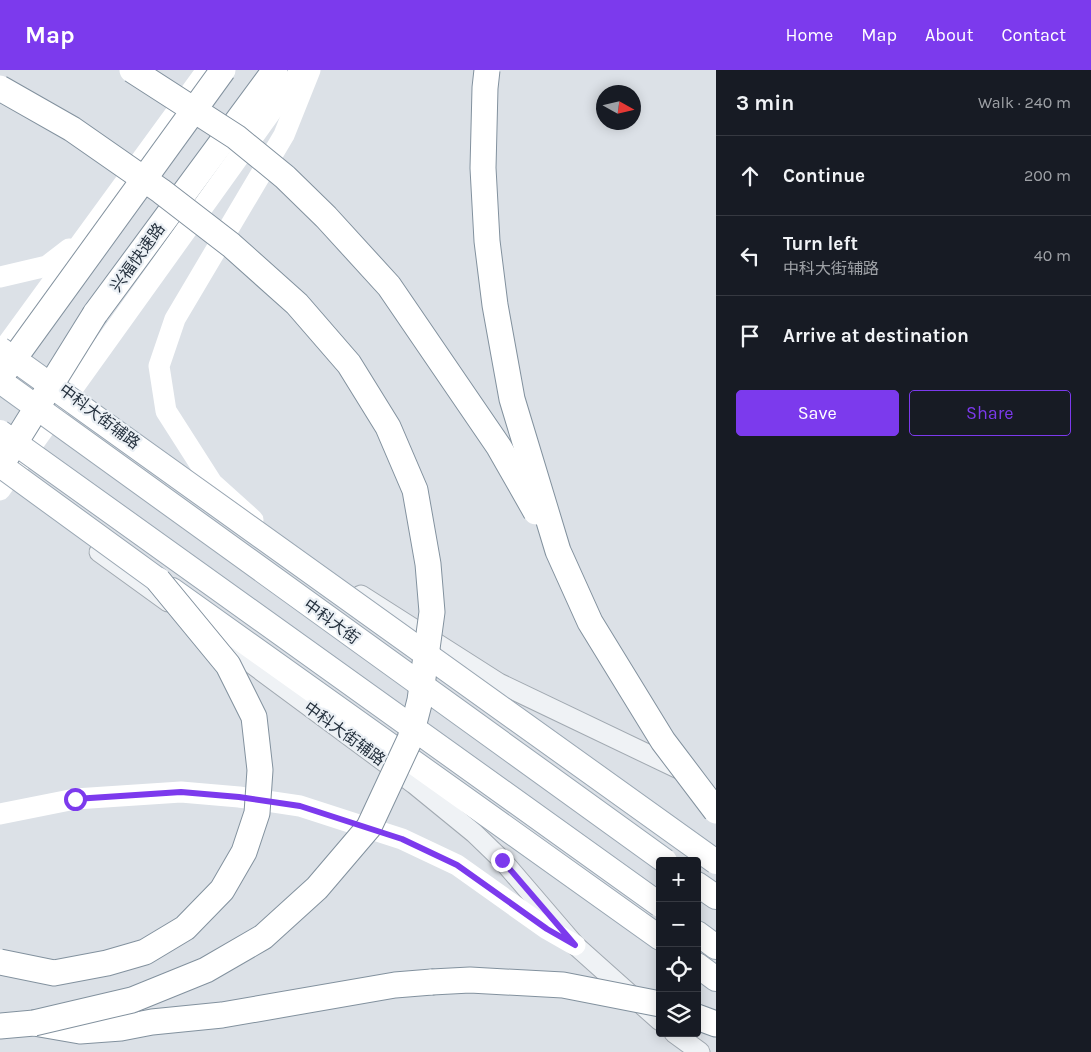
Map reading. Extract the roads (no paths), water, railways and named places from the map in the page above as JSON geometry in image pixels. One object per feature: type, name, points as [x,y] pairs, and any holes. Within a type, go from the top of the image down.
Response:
[{"type":"highway","points":[[132,70],[236,137],[285,177],[326,217],[389,286],[499,447],[558,551],[590,622],[663,741],[716,811]]},
{"type":"highway","points":[[0,380],[223,70]]},
{"type":"highway","name":"兴福快速路","points":[[0,444],[275,70]]},
{"type":"highway","points":[[487,70],[483,168],[487,241],[495,305],[512,399],[558,551]]},
{"type":"highway","points":[[0,88],[72,128],[231,245],[297,304],[349,364],[388,427],[415,490],[428,564],[432,612],[424,675],[410,739],[369,827],[317,888],[263,937],[206,970],[132,1000],[34,1023],[0,1026]]},
{"type":"highway","points":[[1,353],[56,303]]},
{"type":"highway","points":[[1,477],[95,314]]},
{"type":"highway","points":[[0,962],[54,972],[107,963],[145,952],[184,928],[222,890],[244,852],[257,813],[260,770],[254,716],[228,665],[158,580]]},
{"type":"highway","points":[[34,1023],[80,1031],[121,1028],[152,1022],[222,1015],[395,985],[460,981],[563,985],[656,1003]]},
{"type":"highway","points":[[701,1018],[716,1024]]},
{"type":"main road","points":[[207,70],[1,353],[716,862]]},
{"type":"main road","points":[[301,70],[70,393],[1,477],[158,580],[656,935]]},
{"type":"main road","points":[[275,540],[212,483],[166,411],[159,366],[175,319],[284,135],[310,70]]},
{"type":"main road","points":[[0,278],[48,266],[86,235]]},
{"type":"main road","name":"中科大街辅路","points":[[1,353],[70,393]]},
{"type":"main road","name":"中科大街","points":[[0,380],[659,857]]},
{"type":"main road","points":[[0,432],[656,902]]},
{"type":"main road","points":[[0,814],[75,799],[181,792],[239,797],[300,806],[402,839],[457,865],[547,929],[575,945]]},
{"type":"main road","points":[[701,887],[716,897]]},
{"type":"main road","points":[[701,936],[716,947]]},
{"type":"main road","points":[[701,968],[716,979]]},
{"type":"street","name":"中科大街辅路","points":[[70,393],[206,495],[499,683],[680,770],[716,791]]},
{"type":"street","name":"中科大街辅路","points":[[1,477],[414,784],[474,833],[502,860],[575,945],[656,1017]]},
{"type":"street","points":[[679,1037],[700,1052]]}]
